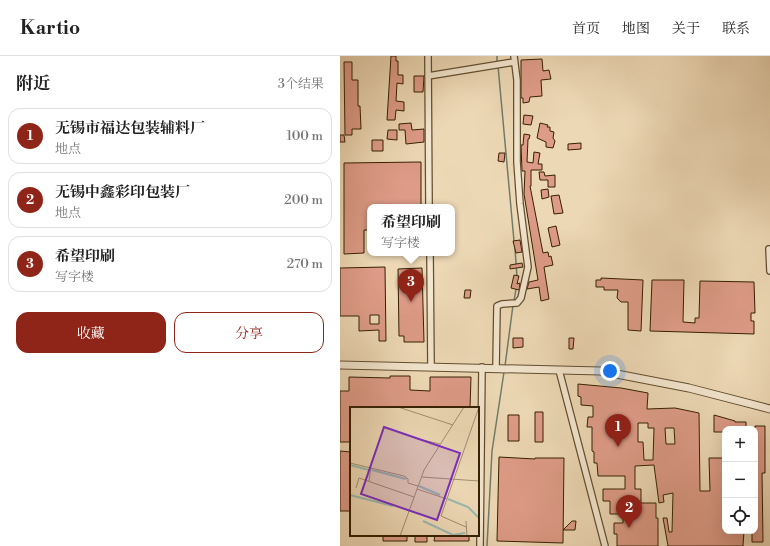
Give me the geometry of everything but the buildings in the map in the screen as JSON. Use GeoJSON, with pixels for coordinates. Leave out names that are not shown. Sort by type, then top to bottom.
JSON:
{"type":"FeatureCollection","features":[{"type":"Feature","properties":{"kind":"street"},"geometry":{"type":"LineString","coordinates":[[428,56],[429,204]]}},
{"type":"Feature","properties":{"kind":"street"},"geometry":{"type":"LineString","coordinates":[[428,76],[501,64],[514,59],[517,80],[517,162],[520,204],[528,268],[521,298],[517,303],[497,306],[501,368]]}},
{"type":"Feature","properties":{"kind":"street"},"geometry":{"type":"LineString","coordinates":[[768,249],[770,271]]}},
{"type":"Feature","properties":{"kind":"street"},"geometry":{"type":"LineString","coordinates":[[430,256],[431,366]]}},
{"type":"Feature","properties":{"kind":"street"},"geometry":{"type":"LineString","coordinates":[[340,365],[482,367],[601,371],[689,388],[770,409]]}},
{"type":"Feature","properties":{"kind":"street"},"geometry":{"type":"LineString","coordinates":[[480,546],[482,367]]}},
{"type":"Feature","properties":{"kind":"street"},"geometry":{"type":"LineString","coordinates":[[559,370],[605,546]]}},
{"type":"Feature","properties":{"kind":"waterway"},"geometry":{"type":"LineString","coordinates":[[497,56],[497,62]]}},
{"type":"Feature","properties":{"kind":"waterway"},"geometry":{"type":"LineString","coordinates":[[498,66],[514,241]]}},
{"type":"Feature","properties":{"kind":"waterway"},"geometry":{"type":"LineString","coordinates":[[515,249],[517,277]]}},
{"type":"Feature","properties":{"kind":"waterway"},"geometry":{"type":"LineString","coordinates":[[514,301],[516,289]]}},
{"type":"Feature","properties":{"kind":"waterway"},"geometry":{"type":"LineString","coordinates":[[505,366],[513,305]]}},
{"type":"Feature","properties":{"kind":"waterway"},"geometry":{"type":"LineString","coordinates":[[487,546],[492,451],[504,372]]}},
{"type":"Feature","properties":{"kind":"place","name":"希望印刷"},"geometry":{"type":"Point","coordinates":[411,302]}},
{"type":"Feature","properties":{"kind":"place","name":"无锡市福达包装辅料厂"},"geometry":{"type":"Point","coordinates":[618,447]}},
{"type":"Feature","properties":{"kind":"place","name":"无锡中鑫彩印包装厂"},"geometry":{"type":"Point","coordinates":[629,528]}}]}
